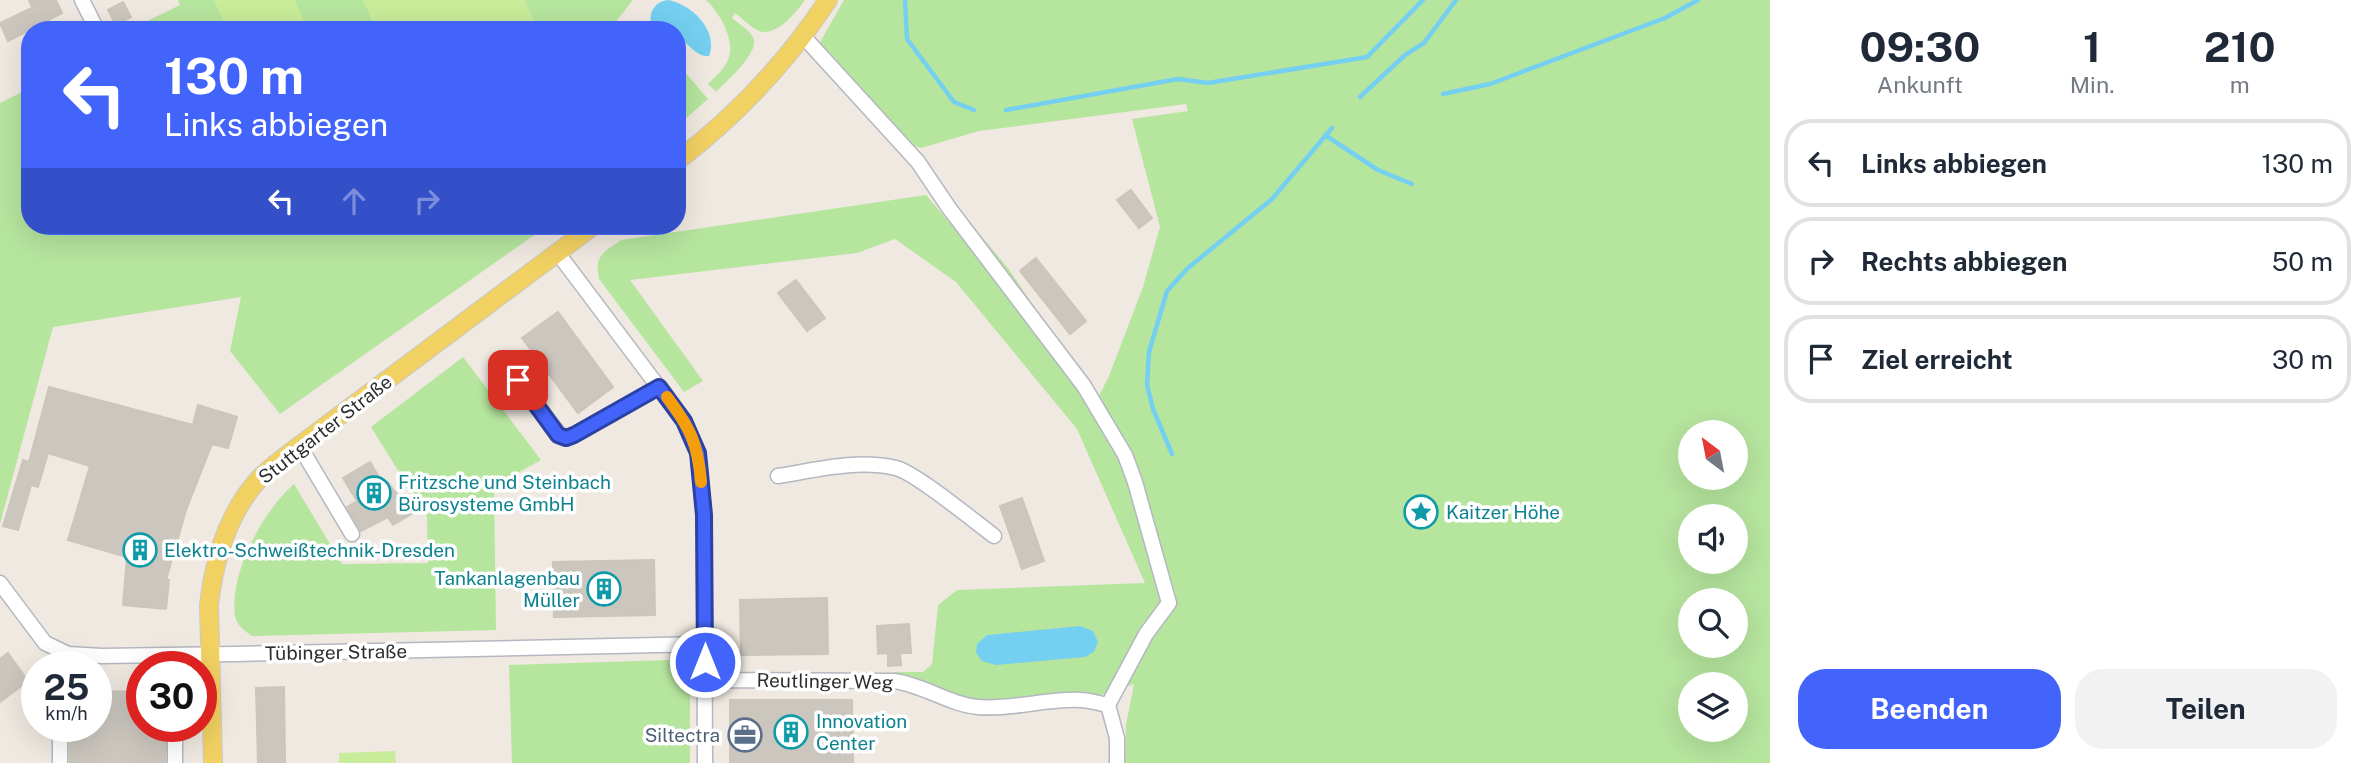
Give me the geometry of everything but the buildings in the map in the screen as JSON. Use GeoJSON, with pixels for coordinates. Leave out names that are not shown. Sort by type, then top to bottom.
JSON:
{"type":"FeatureCollection","features":[{"type":"Feature","properties":{"kind":"main road"},"geometry":{"type":"LineString","coordinates":[[686,154],[743,104],[803,36],[828,0]]}},
{"type":"Feature","properties":{"kind":"main road","name":"Stuttgarter Straße"},"geometry":{"type":"LineString","coordinates":[[210,651],[209,605],[219,550],[232,521],[254,486],[299,445],[581,235]]}},
{"type":"Feature","properties":{"kind":"main road","name":"Stuttgarter Straße"},"geometry":{"type":"LineString","coordinates":[[212,742],[213,763]]}},
{"type":"Feature","properties":{"kind":"street"},"geometry":{"type":"LineString","coordinates":[[82,0],[92,21]]}},
{"type":"Feature","properties":{"kind":"street"},"geometry":{"type":"LineString","coordinates":[[803,36],[918,162],[949,208],[1084,386],[1125,455],[1169,603],[1146,634],[1108,705],[1117,738],[1117,763]]}},
{"type":"Feature","properties":{"kind":"street"},"geometry":{"type":"LineString","coordinates":[[557,252],[684,421],[698,453],[704,515],[705,763]]}},
{"type":"Feature","properties":{"kind":"street"},"geometry":{"type":"LineString","coordinates":[[505,362],[558,435],[566,438],[659,387]]}},
{"type":"Feature","properties":{"kind":"street"},"geometry":{"type":"LineString","coordinates":[[299,445],[352,534]]}},
{"type":"Feature","properties":{"kind":"street"},"geometry":{"type":"LineString","coordinates":[[778,476],[861,464],[898,468],[994,536]]}},
{"type":"Feature","properties":{"kind":"street","name":"Tübinger Straße"},"geometry":{"type":"LineString","coordinates":[[0,583],[45,643],[55,651]]}},
{"type":"Feature","properties":{"kind":"street","name":"Tübinger Straße"},"geometry":{"type":"LineString","coordinates":[[217,654],[705,644]]}},
{"type":"Feature","properties":{"kind":"street","name":"Reutlinger Weg"},"geometry":{"type":"LineString","coordinates":[[704,680],[866,680],[911,684],[966,705],[981,707],[1082,700],[1108,705]]}},
{"type":"Feature","properties":{"kind":"street"},"geometry":{"type":"LineString","coordinates":[[60,742],[60,763]]}},
{"type":"Feature","properties":{"kind":"street"},"geometry":{"type":"LineString","coordinates":[[175,742],[175,763]]}},
{"type":"Feature","properties":{"kind":"green space"},"geometry":{"type":"Polygon","coordinates":[[[178,0],[363,0],[373,21],[147,21],[180,5],[178,0]]]}},
{"type":"Feature","properties":{"kind":"green space"},"geometry":{"type":"Polygon","coordinates":[[[214,0],[295,0],[304,21],[223,21],[214,0]]]}},
{"type":"Feature","properties":{"kind":"green space"},"geometry":{"type":"Polygon","coordinates":[[[363,0],[524,0],[534,21],[373,21],[363,0]]]}},
{"type":"Feature","properties":{"kind":"green space"},"geometry":{"type":"Polygon","coordinates":[[[524,0],[633,0],[617,21],[534,21],[524,0]]]}},
{"type":"Feature","properties":{"kind":"green space"},"geometry":{"type":"Polygon","coordinates":[[[706,0],[805,0],[779,27],[766,32],[759,31],[735,13],[732,18],[751,34],[754,43],[747,58],[716,92],[708,84],[728,61],[730,42],[721,19],[706,0]]]}},
{"type":"Feature","properties":{"kind":"green space"},"geometry":{"type":"Polygon","coordinates":[[[844,0],[1770,0],[1770,763],[1125,763],[1126,725],[1134,684],[1070,705],[1003,713],[963,712],[901,687],[894,672],[923,672],[932,664],[938,605],[957,590],[1145,583],[1077,429],[956,282],[895,239],[857,253],[630,280],[703,381],[684,392],[599,279],[598,265],[601,255],[621,240],[655,235],[686,235],[686,230],[926,195],[949,222],[966,218],[1008,268],[1097,400],[1143,287],[1160,227],[1132,119],[1188,111],[1186,104],[979,131],[921,148],[910,145],[819,44],[844,0]]]}},
{"type":"Feature","properties":{"kind":"green space"},"geometry":{"type":"Polygon","coordinates":[[[686,73],[708,99],[686,118],[686,73]]]}},
{"type":"Feature","properties":{"kind":"green space"},"geometry":{"type":"Polygon","coordinates":[[[21,92],[21,235],[534,235],[280,414],[230,351],[241,297],[53,327],[0,524],[0,103],[21,92]]]}},
{"type":"Feature","properties":{"kind":"green space"},"geometry":{"type":"Polygon","coordinates":[[[463,357],[541,460],[494,486],[496,630],[252,636],[244,630],[235,616],[237,581],[243,562],[260,526],[294,484],[342,564],[428,563],[427,517],[371,427],[463,357]]]}},
{"type":"Feature","properties":{"kind":"green space"},"geometry":{"type":"Polygon","coordinates":[[[670,660],[687,671],[690,683],[690,763],[512,763],[509,665],[670,660]]]}},
{"type":"Feature","properties":{"kind":"green space"},"geometry":{"type":"Polygon","coordinates":[[[395,751],[396,763],[339,763],[339,753],[395,751]]]}},
{"type":"Feature","properties":{"kind":"water"},"geometry":{"type":"Polygon","coordinates":[[[668,0],[677,2],[701,20],[710,37],[709,56],[696,52],[686,43],[686,21],[651,21],[654,8],[668,0]]]}},
{"type":"Feature","properties":{"kind":"water"},"geometry":{"type":"Polygon","coordinates":[[[1080,626],[1093,631],[1098,642],[1094,652],[1085,657],[996,665],[982,661],[976,653],[977,644],[987,635],[1080,626]]]}},
{"type":"Feature","properties":{"kind":"waterway"},"geometry":{"type":"LineString","coordinates":[[905,0],[907,39],[954,102],[974,110]]}},
{"type":"Feature","properties":{"kind":"waterway"},"geometry":{"type":"LineString","coordinates":[[1006,110],[1178,79],[1208,83],[1367,57],[1423,0]]}},
{"type":"Feature","properties":{"kind":"waterway"},"geometry":{"type":"LineString","coordinates":[[1360,97],[1405,55],[1424,43],[1456,0]]}},
{"type":"Feature","properties":{"kind":"waterway"},"geometry":{"type":"LineString","coordinates":[[1443,94],[1490,84],[1665,18],[1698,0]]}},
{"type":"Feature","properties":{"kind":"waterway"},"geometry":{"type":"LineString","coordinates":[[1172,454],[1153,409],[1147,385],[1149,352],[1167,291],[1188,268],[1272,199],[1332,128]]}},
{"type":"Feature","properties":{"kind":"waterway"},"geometry":{"type":"LineString","coordinates":[[1325,135],[1378,170],[1412,184]]}},
{"type":"Feature","properties":{"kind":"slow traffic"},"geometry":{"type":"LineString","coordinates":[[667,397],[684,421],[698,453],[701,482]]}},
{"type":"Feature","properties":{"kind":"place","name":"Fritzsche und Steinbach Bürosysteme GmbH"},"geometry":{"type":"Point","coordinates":[374,493]}},
{"type":"Feature","properties":{"kind":"place","name":"Kaitzer Höhe"},"geometry":{"type":"Point","coordinates":[1421,512]}},
{"type":"Feature","properties":{"kind":"place","name":"Elektro-Schweißtechnik-Dresden"},"geometry":{"type":"Point","coordinates":[140,550]}},
{"type":"Feature","properties":{"kind":"place","name":"Tankanlagenbau Müller"},"geometry":{"type":"Point","coordinates":[604,589]}},
{"type":"Feature","properties":{"kind":"place","name":"Innovation Center"},"geometry":{"type":"Point","coordinates":[791,732]}},
{"type":"Feature","properties":{"kind":"place","name":"Siltectra"},"geometry":{"type":"Point","coordinates":[745,735]}},
{"type":"Feature","properties":{"kind":"route"},"geometry":{"type":"LineString","coordinates":[[518,380],[558,435],[566,438],[659,387],[684,421],[698,453],[702,487],[705,662]]}}]}
